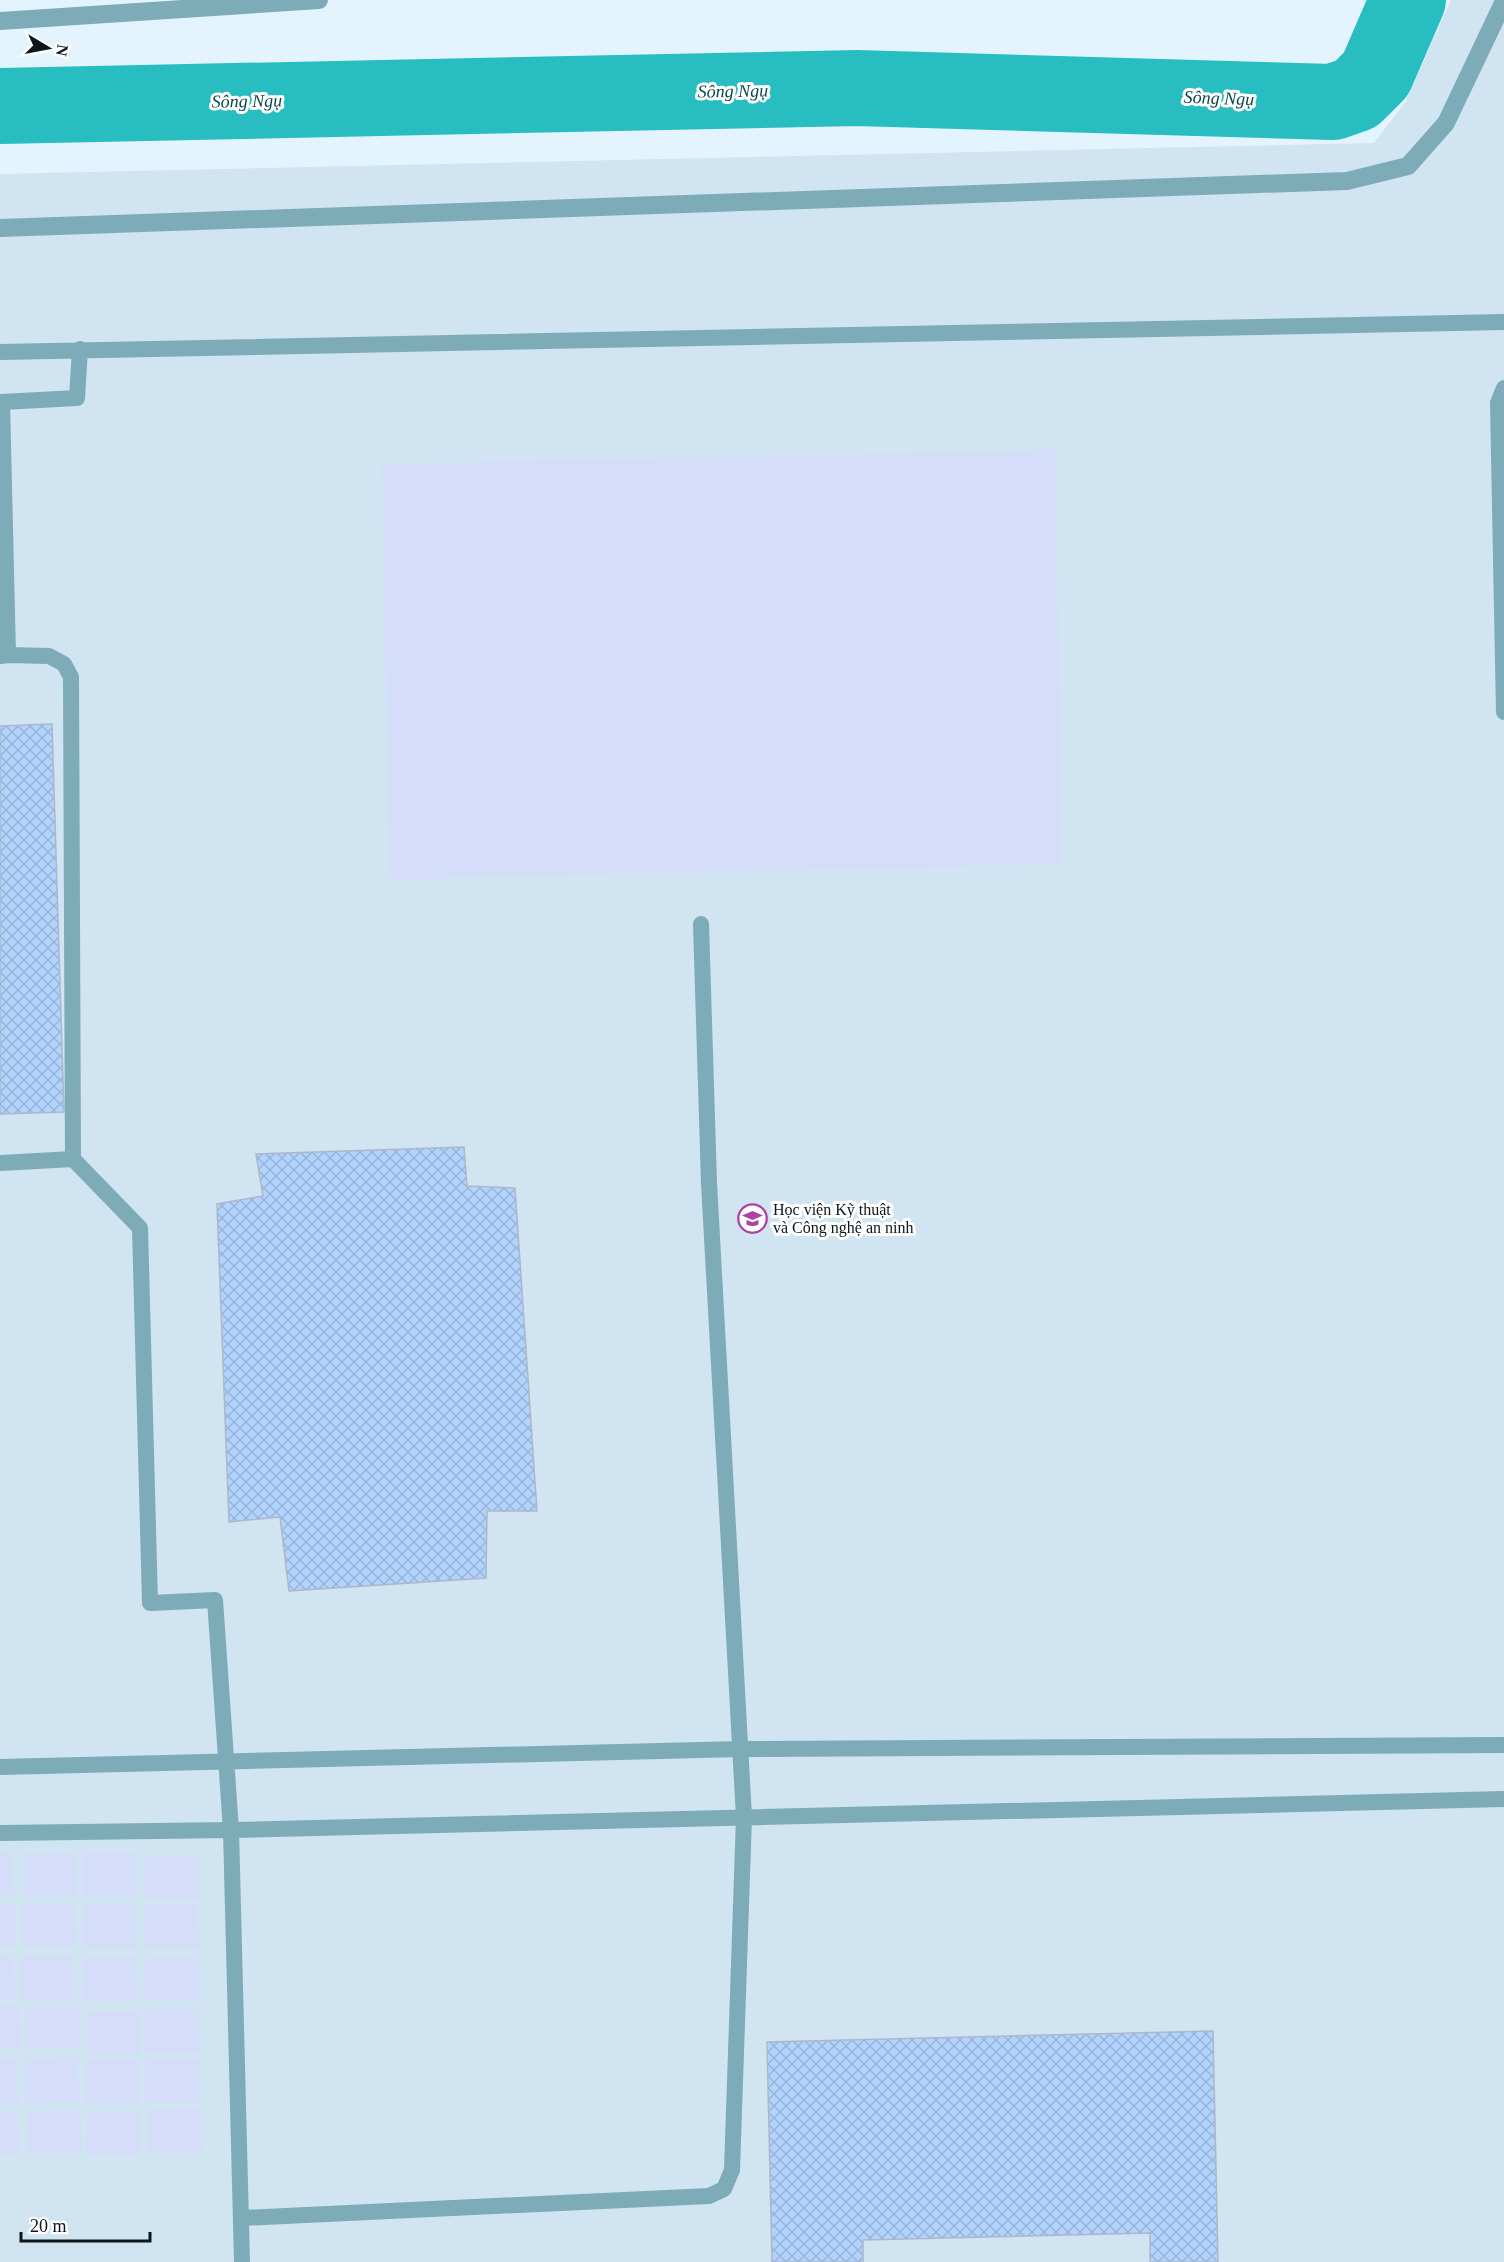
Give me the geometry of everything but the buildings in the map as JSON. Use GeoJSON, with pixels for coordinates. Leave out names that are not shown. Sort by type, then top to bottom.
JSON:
{"type":"FeatureCollection","features":[{"type":"Feature","properties":{"kind":"street"},"geometry":{"type":"LineString","coordinates":[[0,21],[319,0]]}},
{"type":"Feature","properties":{"kind":"street"},"geometry":{"type":"LineString","coordinates":[[0,228],[1347,181],[1408,166],[1446,123],[1504,1]]}},
{"type":"Feature","properties":{"kind":"lane"},"geometry":{"type":"LineString","coordinates":[[0,352],[1504,322]]}},
{"type":"Feature","properties":{"kind":"lane"},"geometry":{"type":"LineString","coordinates":[[80,349],[78,398],[2,402],[4,655],[49,656],[64,664],[71,676],[73,1159],[140,1228],[150,1603],[214,1600],[231,1830],[242,2262]]}},
{"type":"Feature","properties":{"kind":"lane"},"geometry":{"type":"LineString","coordinates":[[1504,388],[1498,403],[1504,712]]}},
{"type":"Feature","properties":{"kind":"lane"},"geometry":{"type":"LineString","coordinates":[[241,2218],[709,2196],[724,2189],[732,2170],[744,1817],[709,1183],[701,924]]}},
{"type":"Feature","properties":{"kind":"lane"},"geometry":{"type":"LineString","coordinates":[[0,1163],[73,1159]]}},
{"type":"Feature","properties":{"kind":"lane"},"geometry":{"type":"LineString","coordinates":[[0,1767],[741,1749],[1504,1745]]}},
{"type":"Feature","properties":{"kind":"lane"},"geometry":{"type":"LineString","coordinates":[[0,1833],[231,1830],[1504,1799]]}},
{"type":"Feature","properties":{"kind":"shaded area","name":"Học viện Kỹ thuật và Công nghệ an ninh"},"geometry":{"type":"Polygon","coordinates":[[[1451,0],[1504,0],[1504,2262],[0,2262],[0,174],[1374,143],[1406,101],[1451,0]]]}},
{"type":"Feature","properties":{"kind":"shaded area"},"geometry":{"type":"Polygon","coordinates":[[[1055,450],[1062,864],[390,879],[382,464],[1055,450]]]}},
{"type":"Feature","properties":{"kind":"shaded area"},"geometry":{"type":"Polygon","coordinates":[[[0,1852],[12,1852],[14,1895],[0,1895],[0,1852]]]}},
{"type":"Feature","properties":{"kind":"shaded area"},"geometry":{"type":"Polygon","coordinates":[[[76,1853],[78,1896],[24,1896],[24,1854],[76,1853]]]}},
{"type":"Feature","properties":{"kind":"shaded area"},"geometry":{"type":"Polygon","coordinates":[[[82,1853],[135,1853],[136,1896],[82,1896],[82,1853]]]}},
{"type":"Feature","properties":{"kind":"shaded area"},"geometry":{"type":"Polygon","coordinates":[[[146,1855],[198,1856],[199,1899],[145,1899],[146,1855]]]}},
{"type":"Feature","properties":{"kind":"shaded area"},"geometry":{"type":"Polygon","coordinates":[[[0,1904],[14,1904],[15,1947],[0,1947],[0,1904]]]}},
{"type":"Feature","properties":{"kind":"shaded area"},"geometry":{"type":"Polygon","coordinates":[[[22,1904],[74,1904],[76,1947],[22,1947],[22,1904]]]}},
{"type":"Feature","properties":{"kind":"shaded area"},"geometry":{"type":"Polygon","coordinates":[[[83,1905],[135,1905],[136,1948],[82,1948],[83,1905]]]}},
{"type":"Feature","properties":{"kind":"shaded area"},"geometry":{"type":"Polygon","coordinates":[[[145,1905],[197,1905],[199,1948],[144,1948],[145,1905]]]}},
{"type":"Feature","properties":{"kind":"shaded area"},"geometry":{"type":"Polygon","coordinates":[[[0,1956],[13,1956],[15,1999],[0,1999],[0,1956]]]}},
{"type":"Feature","properties":{"kind":"shaded area"},"geometry":{"type":"Polygon","coordinates":[[[20,1956],[72,1956],[74,1999],[20,1999],[20,1956]]]}},
{"type":"Feature","properties":{"kind":"shaded area"},"geometry":{"type":"Polygon","coordinates":[[[135,1957],[137,2001],[82,2001],[83,1958],[135,1957]]]}},
{"type":"Feature","properties":{"kind":"shaded area"},"geometry":{"type":"Polygon","coordinates":[[[146,1957],[198,1957],[200,2000],[145,2000],[146,1957]]]}},
{"type":"Feature","properties":{"kind":"shaded area"},"geometry":{"type":"Polygon","coordinates":[[[0,2005],[18,2005],[20,2048],[0,2048],[0,2005]]]}},
{"type":"Feature","properties":{"kind":"shaded area"},"geometry":{"type":"Polygon","coordinates":[[[78,2006],[80,2049],[25,2049],[26,2007],[78,2006]]]}},
{"type":"Feature","properties":{"kind":"shaded area"},"geometry":{"type":"Polygon","coordinates":[[[146,2009],[198,2009],[200,2053],[145,2053],[146,2009]]]}},
{"type":"Feature","properties":{"kind":"shaded area"},"geometry":{"type":"Polygon","coordinates":[[[87,2011],[139,2011],[141,2054],[87,2054],[87,2011]]]}},
{"type":"Feature","properties":{"kind":"shaded area"},"geometry":{"type":"Polygon","coordinates":[[[77,2058],[79,2102],[25,2102],[25,2059],[77,2058]]]}},
{"type":"Feature","properties":{"kind":"shaded area"},"geometry":{"type":"Polygon","coordinates":[[[146,2059],[198,2059],[200,2102],[145,2102],[146,2059]]]}},
{"type":"Feature","properties":{"kind":"shaded area"},"geometry":{"type":"Polygon","coordinates":[[[16,2060],[18,2104],[0,2103],[0,2061],[16,2060]]]}},
{"type":"Feature","properties":{"kind":"shaded area"},"geometry":{"type":"Polygon","coordinates":[[[86,2060],[138,2060],[139,2103],[85,2103],[86,2060]]]}},
{"type":"Feature","properties":{"kind":"shaded area"},"geometry":{"type":"Polygon","coordinates":[[[201,2109],[202,2153],[148,2153],[148,2110],[201,2109]]]}},
{"type":"Feature","properties":{"kind":"shaded area"},"geometry":{"type":"Polygon","coordinates":[[[80,2110],[82,2153],[27,2153],[28,2111],[80,2110]]]}},
{"type":"Feature","properties":{"kind":"shaded area"},"geometry":{"type":"Polygon","coordinates":[[[0,2112],[17,2112],[19,2155],[0,2155],[0,2112]]]}},
{"type":"Feature","properties":{"kind":"shaded area"},"geometry":{"type":"Polygon","coordinates":[[[87,2112],[139,2112],[140,2155],[86,2155],[87,2112]]]}},
{"type":"Feature","properties":{"kind":"waterway","name":"Sông Ngụ"},"geometry":{"type":"LineString","coordinates":[[0,106],[857,88],[1333,102],[1356,94],[1376,74],[1408,0]]}},
{"type":"Feature","properties":{"kind":"place","name":"Học viện Kỹ thuật và Công nghệ an ninh"},"geometry":{"type":"Point","coordinates":[752,1218]}}]}
